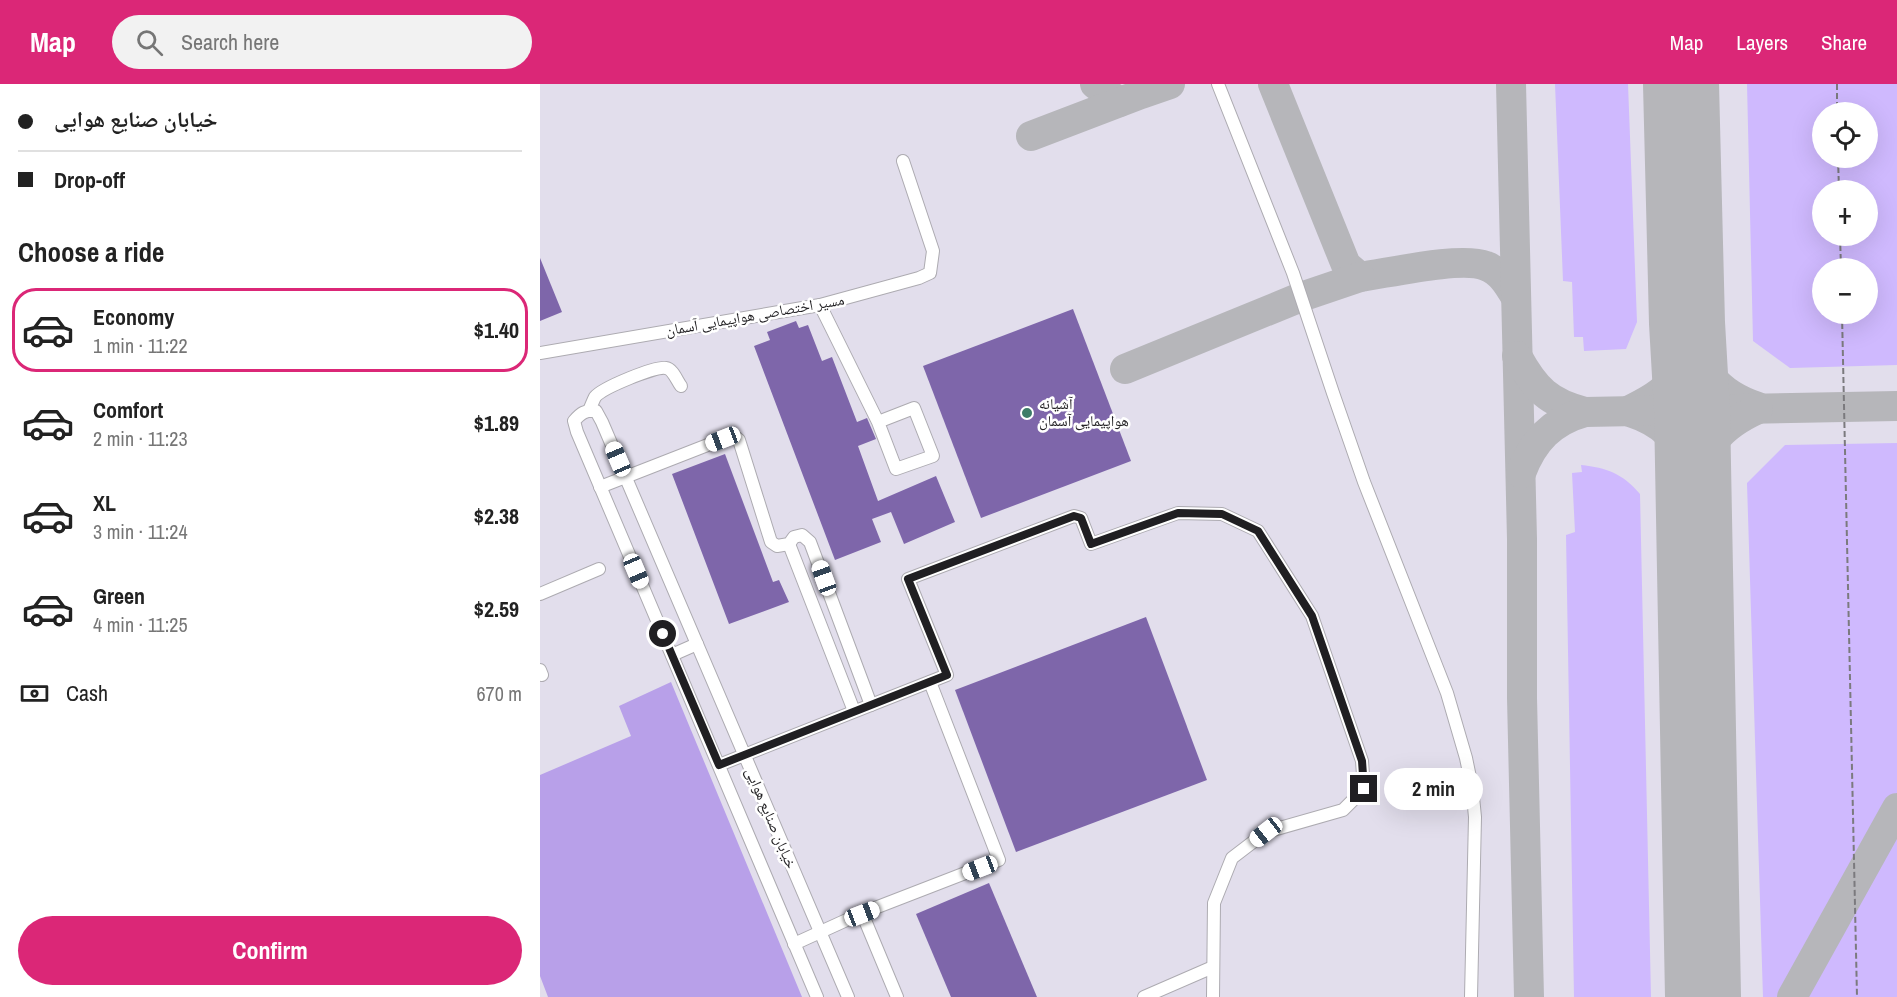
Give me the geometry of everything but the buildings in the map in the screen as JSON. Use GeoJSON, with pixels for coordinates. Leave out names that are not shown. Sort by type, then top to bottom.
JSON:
{"type":"FeatureCollection","features":[{"type":"Feature","properties":{"kind":"street"},"geometry":{"type":"LineString","coordinates":[[1218,84],[1293,273],[1364,482],[1448,693],[1466,758],[1475,817],[1471,997]]}},
{"type":"Feature","properties":{"kind":"street","name":"مسیر اختصاصی هواپیمایی آسمان"},"geometry":{"type":"LineString","coordinates":[[540,353],[820,305],[930,273],[933,251],[903,161]]}},
{"type":"Feature","properties":{"kind":"street"},"geometry":{"type":"LineString","coordinates":[[820,305],[878,422],[896,469],[933,456],[914,408],[878,422]]}},
{"type":"Feature","properties":{"kind":"street"},"geometry":{"type":"LineString","coordinates":[[590,411],[596,396],[603,390],[621,381],[657,369],[671,370],[681,386]]}},
{"type":"Feature","properties":{"kind":"street","name":"خیابان صنایع هوایی"},"geometry":{"type":"LineString","coordinates":[[817,997],[577,432],[574,421],[580,413],[596,411],[602,422],[848,997]]}},
{"type":"Feature","properties":{"kind":"street"},"geometry":{"type":"LineString","coordinates":[[600,487],[734,436],[739,440],[771,542],[777,546],[789,544],[794,537],[802,535],[810,542],[871,705]]}},
{"type":"Feature","properties":{"kind":"street"},"geometry":{"type":"LineString","coordinates":[[719,765],[947,675],[908,579],[1074,516],[1081,518],[1091,544],[1178,513],[1222,514],[1258,531],[1312,616],[1362,761],[1364,789],[1343,810],[1266,832],[1232,858],[1214,903],[1213,997]]}},
{"type":"Feature","properties":{"kind":"street"},"geometry":{"type":"LineString","coordinates":[[789,544],[854,711]]}},
{"type":"Feature","properties":{"kind":"street"},"geometry":{"type":"LineString","coordinates":[[540,594],[599,569]]}},
{"type":"Feature","properties":{"kind":"street"},"geometry":{"type":"LineString","coordinates":[[819,621],[837,615]]}},
{"type":"Feature","properties":{"kind":"street"},"geometry":{"type":"LineString","coordinates":[[672,655],[697,644]]}},
{"type":"Feature","properties":{"kind":"street"},"geometry":{"type":"LineString","coordinates":[[795,944],[862,914],[999,860],[930,682]]}},
{"type":"Feature","properties":{"kind":"street"},"geometry":{"type":"LineString","coordinates":[[862,914],[897,997]]}},
{"type":"Feature","properties":{"kind":"street"},"geometry":{"type":"LineString","coordinates":[[1144,997],[1214,967]]}},
{"type":"Feature","properties":{"kind":"path"},"geometry":{"type":"LineString","coordinates":[[1837,84],[1837,102]]}},
{"type":"Feature","properties":{"kind":"path"},"geometry":{"type":"LineString","coordinates":[[1842,324],[1857,997]]}},
{"type":"Feature","properties":{"kind":"shaded area"},"geometry":{"type":"Polygon","coordinates":[[[540,84],[1897,84],[1897,997],[540,997],[540,84]]]}},
{"type":"Feature","properties":{"kind":"shaded area"},"geometry":{"type":"Polygon","coordinates":[[[1555,84],[1628,84],[1637,322],[1626,349],[1584,351],[1583,337],[1574,337],[1572,282],[1563,281],[1555,84]]]}},
{"type":"Feature","properties":{"kind":"shaded area"},"geometry":{"type":"Polygon","coordinates":[[[1747,84],[1897,84],[1897,365],[1790,368],[1753,341],[1747,84]]]}},
{"type":"Feature","properties":{"kind":"shaded area"},"geometry":{"type":"Polygon","coordinates":[[[1897,443],[1897,997],[1763,997],[1747,483],[1785,445],[1897,443]]]}},
{"type":"Feature","properties":{"kind":"shaded area"},"geometry":{"type":"Polygon","coordinates":[[[1581,465],[1614,473],[1627,481],[1640,494],[1651,997],[1574,997],[1566,535],[1575,532],[1572,473],[1582,472],[1581,465]]]}},
{"type":"Feature","properties":{"kind":"shaded area"},"geometry":{"type":"Polygon","coordinates":[[[671,682],[802,997],[548,997],[540,976],[540,775],[631,736],[619,706],[671,682]]]}},
{"type":"Feature","properties":{"kind":"taxiway"},"geometry":{"type":"LineString","coordinates":[[1095,84],[1119,102]]}},
{"type":"Feature","properties":{"kind":"taxiway"},"geometry":{"type":"LineString","coordinates":[[1031,136],[1170,84]]}},
{"type":"Feature","properties":{"kind":"taxiway"},"geometry":{"type":"LineString","coordinates":[[1273,84],[1346,265],[1360,277],[1443,264],[1475,263],[1495,271],[1515,296]]}},
{"type":"Feature","properties":{"kind":"taxiway"},"geometry":{"type":"LineString","coordinates":[[1511,84],[1522,539],[1522,698],[1529,997]]}},
{"type":"Feature","properties":{"kind":"taxiway"},"geometry":{"type":"LineString","coordinates":[[1125,369],[1301,297],[1360,277]]}},
{"type":"Feature","properties":{"kind":"taxiway"},"geometry":{"type":"LineString","coordinates":[[1687,323],[1710,376],[1729,393],[1758,407]]}},
{"type":"Feature","properties":{"kind":"taxiway"},"geometry":{"type":"LineString","coordinates":[[1630,410],[1659,394],[1677,374],[1688,353]]}},
{"type":"Feature","properties":{"kind":"taxiway"},"geometry":{"type":"LineString","coordinates":[[1517,356],[1530,377],[1544,393],[1562,404],[1585,412]]}},
{"type":"Feature","properties":{"kind":"taxiway"},"geometry":{"type":"LineString","coordinates":[[1521,473],[1531,451],[1545,434],[1563,421],[1585,412],[1897,406]]}},
{"type":"Feature","properties":{"kind":"taxiway"},"geometry":{"type":"LineString","coordinates":[[1692,486],[1715,440],[1732,423],[1758,409]]}},
{"type":"Feature","properties":{"kind":"taxiway"},"geometry":{"type":"LineString","coordinates":[[1630,412],[1652,421],[1668,433],[1681,449],[1692,470]]}},
{"type":"Feature","properties":{"kind":"taxiway"},"geometry":{"type":"LineString","coordinates":[[1792,997],[1897,808]]}},
{"type":"Feature","properties":{"kind":"runway"},"geometry":{"type":"LineString","coordinates":[[1681,84],[1687,323],[1692,410],[1703,997]]}},
{"type":"Feature","properties":{"kind":"place","name":"آشیانه هواپیمایی آسمان"},"geometry":{"type":"Point","coordinates":[1027,413]}},
{"type":"Feature","properties":{"kind":"route"},"geometry":{"type":"LineString","coordinates":[[663,634],[719,765],[947,675],[908,579],[1074,516],[1081,518],[1091,544],[1178,513],[1222,514],[1258,531],[1312,616],[1362,761],[1364,789]]}}]}
